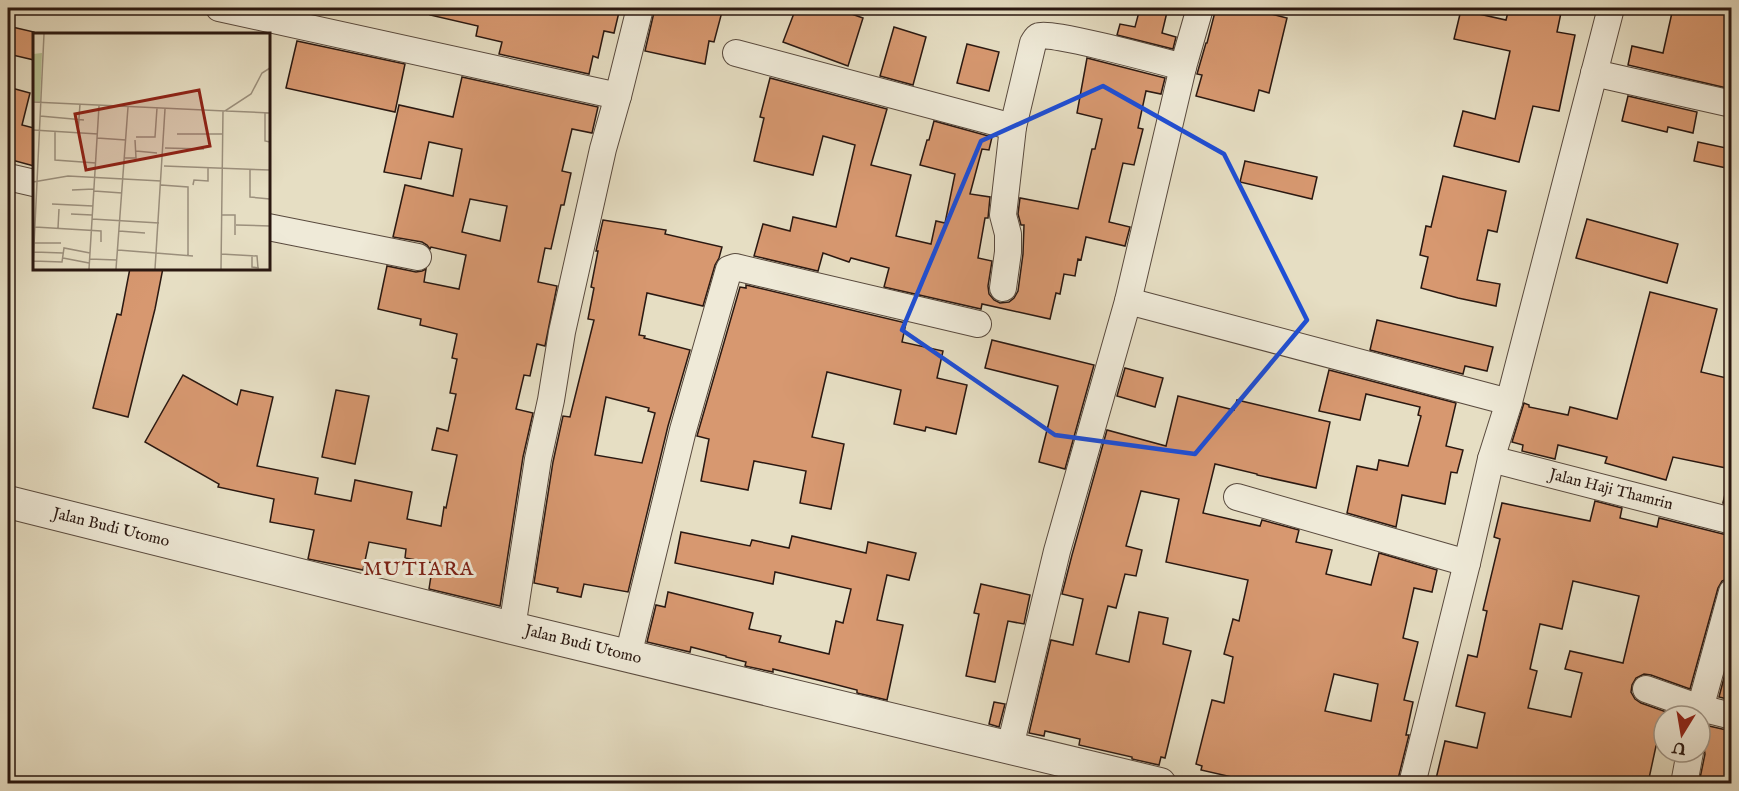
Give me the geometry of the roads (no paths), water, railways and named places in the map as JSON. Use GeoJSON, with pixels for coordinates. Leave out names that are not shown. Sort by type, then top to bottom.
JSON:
{"type":"FeatureCollection","features":[{"type":"Feature","properties":{"kind":"street"},"geometry":{"type":"LineString","coordinates":[[219,8],[618,96]]}},
{"type":"Feature","properties":{"kind":"street"},"geometry":{"type":"LineString","coordinates":[[512,628],[538,459],[562,332],[603,149],[640,8]]}},
{"type":"Feature","properties":{"kind":"street"},"geometry":{"type":"LineString","coordinates":[[1010,747],[1057,551],[1128,301],[1183,67],[1200,8]]}},
{"type":"Feature","properties":{"kind":"street"},"geometry":{"type":"LineString","coordinates":[[1412,783],[1491,459],[1509,402],[1611,8]]}},
{"type":"Feature","properties":{"kind":"street"},"geometry":{"type":"LineString","coordinates":[[1003,288],[1008,234],[1003,215],[1013,127],[1033,43],[1040,35],[1069,39],[1183,67]]}},
{"type":"Feature","properties":{"kind":"street"},"geometry":{"type":"LineString","coordinates":[[736,53],[1013,127]]}},
{"type":"Feature","properties":{"kind":"street"},"geometry":{"type":"LineString","coordinates":[[1594,73],[1731,104]]}},
{"type":"Feature","properties":{"kind":"street"},"geometry":{"type":"LineString","coordinates":[[8,177],[33,183]]}},
{"type":"Feature","properties":{"kind":"street"},"geometry":{"type":"LineString","coordinates":[[270,227],[418,257]]}},
{"type":"Feature","properties":{"kind":"street"},"geometry":{"type":"LineString","coordinates":[[628,656],[683,430],[729,269],[735,267],[978,324]]}},
{"type":"Feature","properties":{"kind":"street"},"geometry":{"type":"LineString","coordinates":[[1128,301],[1509,402]]}},
{"type":"Feature","properties":{"kind":"street","name":"Jalan Haji Thamrin"},"geometry":{"type":"LineString","coordinates":[[1491,459],[1731,521]]}},
{"type":"Feature","properties":{"kind":"street"},"geometry":{"type":"LineString","coordinates":[[1237,497],[1467,563]]}},
{"type":"Feature","properties":{"kind":"street","name":"Jalan Budi Utomo"},"geometry":{"type":"LineString","coordinates":[[8,502],[512,628],[1160,783]]}},
{"type":"Feature","properties":{"kind":"street"},"geometry":{"type":"LineString","coordinates":[[1701,704],[1731,592]]}},
{"type":"Feature","properties":{"kind":"street"},"geometry":{"type":"LineString","coordinates":[[1646,689],[1681,704]]}},
{"type":"Feature","properties":{"kind":"street"},"geometry":{"type":"LineString","coordinates":[[1712,714],[1731,716]]}},
{"type":"Feature","properties":{"kind":"street"},"geometry":{"type":"LineString","coordinates":[[1684,783],[1688,764]]}},
{"type":"Feature","properties":{"kind":"district","name":"MUTIARA"},"geometry":{"type":"Point","coordinates":[419,569]}}]}
